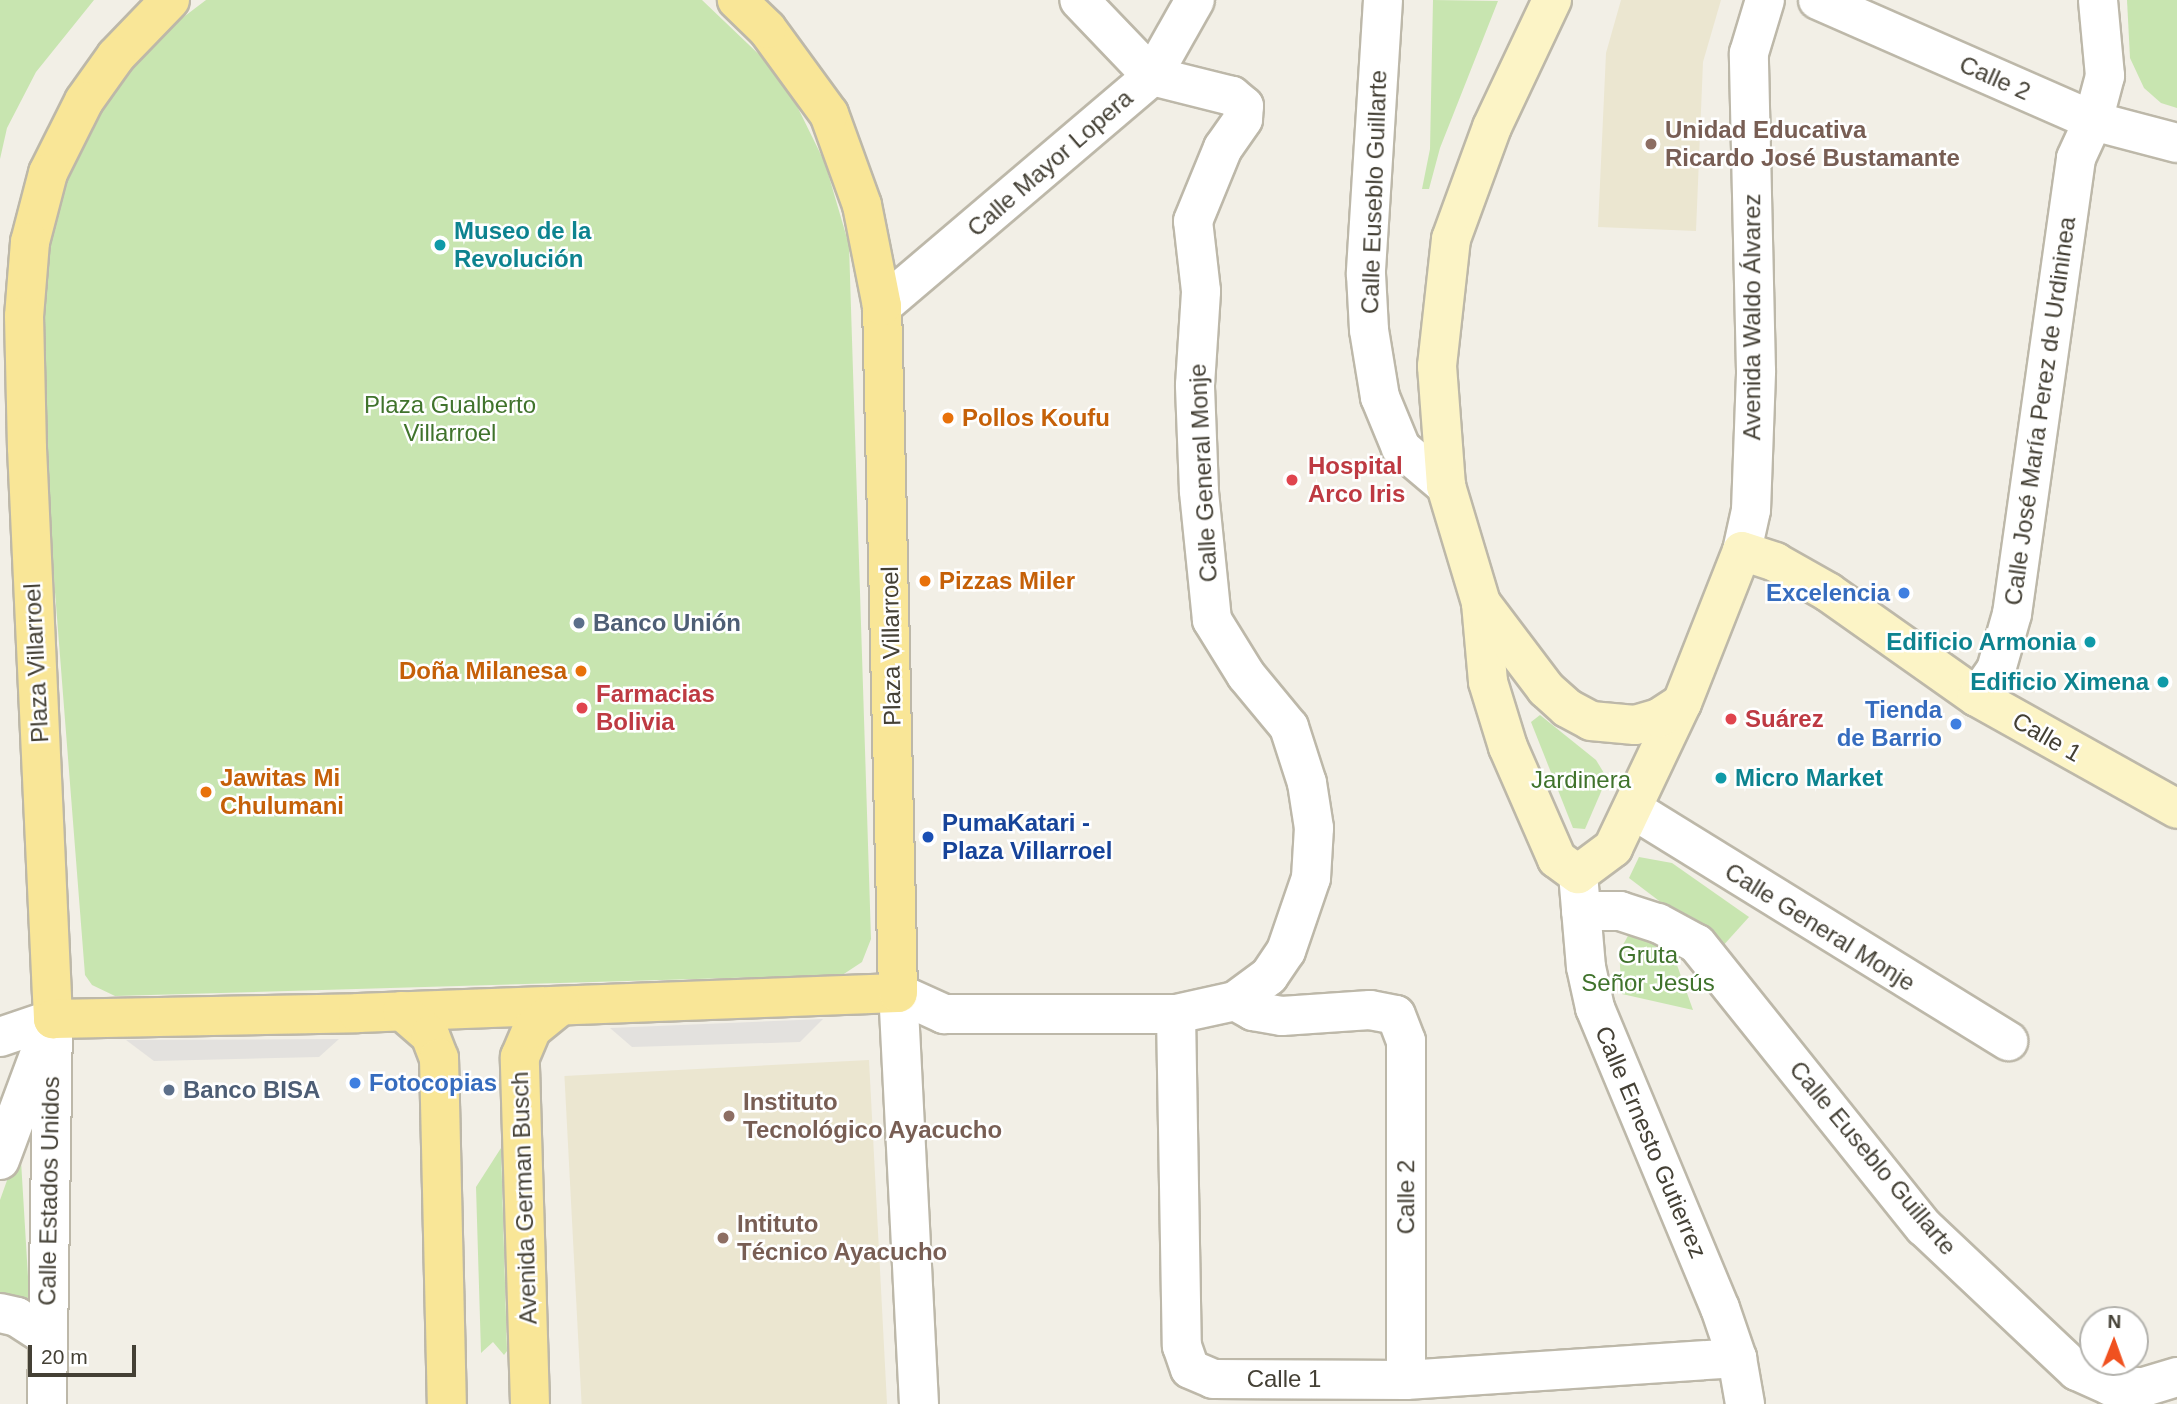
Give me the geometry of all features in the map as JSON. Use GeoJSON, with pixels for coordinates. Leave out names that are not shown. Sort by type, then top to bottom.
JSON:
{"type":"FeatureCollection","features":[{"type":"Feature","properties":{"kind":"main road","name":"Plaza Villarroel"},"geometry":{"type":"LineString","coordinates":[[53,1019],[27,448],[24,316],[30,242],[48,173],[84,101],[116,55],[170,0]]}},
{"type":"Feature","properties":{"kind":"main road","name":"Plaza Villarroel"},"geometry":{"type":"LineString","coordinates":[[737,0],[767,29],[829,114],[862,205],[882,306],[898,993]]}},
{"type":"Feature","properties":{"kind":"main road"},"geometry":{"type":"LineString","coordinates":[[1552,0],[1492,127],[1451,239],[1437,366],[1446,486],[1481,603],[1488,682],[1508,747],[1557,859],[1579,893],[1613,848],[1634,810],[1682,703],[1742,551]]}},
{"type":"Feature","properties":{"kind":"main road","name":"Calle 1"},"geometry":{"type":"LineString","coordinates":[[1742,551],[1775,562],[1828,592],[1977,697],[2177,809]]}},
{"type":"Feature","properties":{"kind":"main road"},"geometry":{"type":"LineString","coordinates":[[1481,603],[1546,689],[1567,708],[1591,721],[1635,725],[1659,718],[1682,703]]}},
{"type":"Feature","properties":{"kind":"main road"},"geometry":{"type":"LineString","coordinates":[[53,1019],[402,1011],[898,993]]}},
{"type":"Feature","properties":{"kind":"main road","name":"Avenida German Busch"},"geometry":{"type":"LineString","coordinates":[[530,1404],[520,1057],[532,1029],[559,1006]]}},
{"type":"Feature","properties":{"kind":"main road"},"geometry":{"type":"LineString","coordinates":[[402,1011],[430,1035],[439,1058],[447,1404]]}},
{"type":"Feature","properties":{"kind":"street"},"geometry":{"type":"LineString","coordinates":[[1079,0],[1152,76]]}},
{"type":"Feature","properties":{"kind":"street","name":"Calle Mayor Lopera"},"geometry":{"type":"LineString","coordinates":[[882,306],[1152,76],[1195,0]]}},
{"type":"Feature","properties":{"kind":"street","name":"Calle Euseblo Guillarte"},"geometry":{"type":"LineString","coordinates":[[1383,0],[1366,274],[1369,330],[1380,397],[1401,448],[1446,486]]}},
{"type":"Feature","properties":{"kind":"street","name":"Avenida Waldo Álvarez"},"geometry":{"type":"LineString","coordinates":[[1742,551],[1751,510],[1756,370],[1749,53],[1765,0]]}},
{"type":"Feature","properties":{"kind":"street","name":"Calle 2"},"geometry":{"type":"LineString","coordinates":[[1818,0],[2093,121],[2177,143]]}},
{"type":"Feature","properties":{"kind":"street","name":"Calle José María Perez de Urdininea"},"geometry":{"type":"LineString","coordinates":[[1977,697],[1996,670],[2012,614],[2076,158],[2093,121],[2105,76],[2098,0]]}},
{"type":"Feature","properties":{"kind":"street","name":"Calle General Monje"},"geometry":{"type":"LineString","coordinates":[[898,993],[944,1014],[1176,1014],[1235,1001],[1269,976],[1286,951],[1311,878],[1314,828],[1307,783],[1289,727],[1247,674],[1212,620],[1200,504],[1195,386],[1201,291],[1193,221],[1223,148],[1243,119],[1244,106],[1232,96],[1152,76]]}},
{"type":"Feature","properties":{"kind":"street","name":"Calle General Monje"},"geometry":{"type":"LineString","coordinates":[[1634,810],[2008,1041]]}},
{"type":"Feature","properties":{"kind":"street","name":"Calle Euseblo Guillarte"},"geometry":{"type":"LineString","coordinates":[[1579,893],[1620,911],[1658,923],[1697,944],[1924,1227],[2077,1371],[2110,1386],[2144,1387],[2177,1377]]}},
{"type":"Feature","properties":{"kind":"street","name":"Calle Ernesto Gutierrez"},"geometry":{"type":"LineString","coordinates":[[1579,893],[1595,1008],[1737,1358],[1745,1404]]}},
{"type":"Feature","properties":{"kind":"street"},"geometry":{"type":"LineString","coordinates":[[898,993],[919,1404]]}},
{"type":"Feature","properties":{"kind":"street","name":"Calle 2"},"geometry":{"type":"LineString","coordinates":[[1235,1001],[1253,1011],[1282,1016],[1370,1010],[1396,1015],[1406,1041],[1406,1380]]}},
{"type":"Feature","properties":{"kind":"street","name":"Calle 1"},"geometry":{"type":"LineString","coordinates":[[1176,1014],[1182,1346],[1190,1369],[1213,1379],[1406,1380],[1737,1358]]}},
{"type":"Feature","properties":{"kind":"street"},"geometry":{"type":"LineString","coordinates":[[0,1037],[53,1019]]}},
{"type":"Feature","properties":{"kind":"street"},"geometry":{"type":"LineString","coordinates":[[0,1160],[53,1019]]}},
{"type":"Feature","properties":{"kind":"street","name":"Calle Estados Unidos"},"geometry":{"type":"LineString","coordinates":[[47,1404],[53,1019]]}},
{"type":"Feature","properties":{"kind":"street"},"geometry":{"type":"LineString","coordinates":[[0,1313],[17,1317],[46,1336]]}},
{"type":"Feature","properties":{"kind":"shaded area","name":"Unidad Educativa Ricardo José Bustamante"},"geometry":{"type":"Polygon","coordinates":[[[1621,0],[1721,0],[1703,62],[1696,231],[1598,227],[1606,53],[1621,0]]]}},
{"type":"Feature","properties":{"kind":"shaded area"},"geometry":{"type":"Polygon","coordinates":[[[823,1019],[800,1042],[632,1047],[610,1028],[823,1019]]]}},
{"type":"Feature","properties":{"kind":"shaded area"},"geometry":{"type":"Polygon","coordinates":[[[339,1039],[319,1057],[154,1061],[126,1040],[339,1039]]]}},
{"type":"Feature","properties":{"kind":"shaded area","name":"Intituto Técnico Ayacucho"},"geometry":{"type":"Polygon","coordinates":[[[869,1060],[887,1404],[582,1404],[564,1076],[869,1060]]]}},
{"type":"Feature","properties":{"kind":"green space"},"geometry":{"type":"Polygon","coordinates":[[[0,0],[94,0],[36,72],[7,128],[0,159],[0,0]]]}},
{"type":"Feature","properties":{"kind":"green space","name":"Plaza Gualberto Villarroel"},"geometry":{"type":"Polygon","coordinates":[[[206,0],[702,0],[768,63],[796,104],[825,163],[849,245],[871,939],[862,962],[815,993],[837,975],[115,996],[92,985],[85,975],[34,324],[59,178],[94,113],[148,44],[206,0]]]}},
{"type":"Feature","properties":{"kind":"green space"},"geometry":{"type":"Polygon","coordinates":[[[1433,0],[1498,1],[1440,148],[1429,189],[1422,189],[1430,149],[1433,0]]]}},
{"type":"Feature","properties":{"kind":"green space"},"geometry":{"type":"Polygon","coordinates":[[[2127,0],[2177,0],[2177,108],[2161,103],[2144,88],[2130,58],[2127,0]]]}},
{"type":"Feature","properties":{"kind":"green space","name":"Jardinera"},"geometry":{"type":"Polygon","coordinates":[[[1540,715],[1596,760],[1607,778],[1585,829],[1573,828],[1531,722],[1540,715]]]}},
{"type":"Feature","properties":{"kind":"green space"},"geometry":{"type":"Polygon","coordinates":[[[1639,857],[1672,863],[1749,917],[1721,948],[1629,878],[1639,857]]]}},
{"type":"Feature","properties":{"kind":"green space","name":"Gruta Señor Jesús"},"geometry":{"type":"Polygon","coordinates":[[[1646,933],[1672,951],[1693,1010],[1622,994],[1619,952],[1629,934],[1646,933]]]}},
{"type":"Feature","properties":{"kind":"green space"},"geometry":{"type":"Polygon","coordinates":[[[20,1144],[30,1310],[12,1296],[0,1294],[0,1200],[20,1144]]]}},
{"type":"Feature","properties":{"kind":"green space"},"geometry":{"type":"Polygon","coordinates":[[[501,1148],[507,1351],[504,1355],[493,1342],[481,1353],[476,1187],[501,1148]]]}},
{"type":"Feature","properties":{"kind":"place","name":"Unidad Educativa Ricardo José Bustamante"},"geometry":{"type":"Point","coordinates":[1651,144]}},
{"type":"Feature","properties":{"kind":"place","name":"Museo de la Revolución"},"geometry":{"type":"Point","coordinates":[440,245]}},
{"type":"Feature","properties":{"kind":"place","name":"Pollos Koufu"},"geometry":{"type":"Point","coordinates":[948,418]}},
{"type":"Feature","properties":{"kind":"place","name":"Hospital Arco Iris"},"geometry":{"type":"Point","coordinates":[1292,480]}},
{"type":"Feature","properties":{"kind":"place","name":"Pizzas Miler"},"geometry":{"type":"Point","coordinates":[925,581]}},
{"type":"Feature","properties":{"kind":"place","name":"Excelencia"},"geometry":{"type":"Point","coordinates":[1904,593]}},
{"type":"Feature","properties":{"kind":"place","name":"Banco Unión"},"geometry":{"type":"Point","coordinates":[579,623]}},
{"type":"Feature","properties":{"kind":"place","name":"Edificio Armonia"},"geometry":{"type":"Point","coordinates":[2090,642]}},
{"type":"Feature","properties":{"kind":"place","name":"Doña Milanesa"},"geometry":{"type":"Point","coordinates":[581,671]}},
{"type":"Feature","properties":{"kind":"place","name":"Edificio Ximena"},"geometry":{"type":"Point","coordinates":[2163,682]}},
{"type":"Feature","properties":{"kind":"place","name":"Farmacias Bolivia"},"geometry":{"type":"Point","coordinates":[582,708]}},
{"type":"Feature","properties":{"kind":"place","name":"Suárez"},"geometry":{"type":"Point","coordinates":[1731,719]}},
{"type":"Feature","properties":{"kind":"place","name":"Tienda de Barrio"},"geometry":{"type":"Point","coordinates":[1956,724]}},
{"type":"Feature","properties":{"kind":"place","name":"Micro Market"},"geometry":{"type":"Point","coordinates":[1721,778]}},
{"type":"Feature","properties":{"kind":"place","name":"Jawitas Mi Chulumani"},"geometry":{"type":"Point","coordinates":[206,792]}},
{"type":"Feature","properties":{"kind":"place","name":"PumaKatari - Plaza Villarroel"},"geometry":{"type":"Point","coordinates":[928,837]}},
{"type":"Feature","properties":{"kind":"place","name":"Fotocopias"},"geometry":{"type":"Point","coordinates":[355,1083]}},
{"type":"Feature","properties":{"kind":"place","name":"Banco BISA"},"geometry":{"type":"Point","coordinates":[169,1090]}},
{"type":"Feature","properties":{"kind":"place","name":"Instituto Tecnológico Ayacucho"},"geometry":{"type":"Point","coordinates":[729,1116]}},
{"type":"Feature","properties":{"kind":"place","name":"Intituto Técnico Ayacucho"},"geometry":{"type":"Point","coordinates":[723,1238]}}]}
